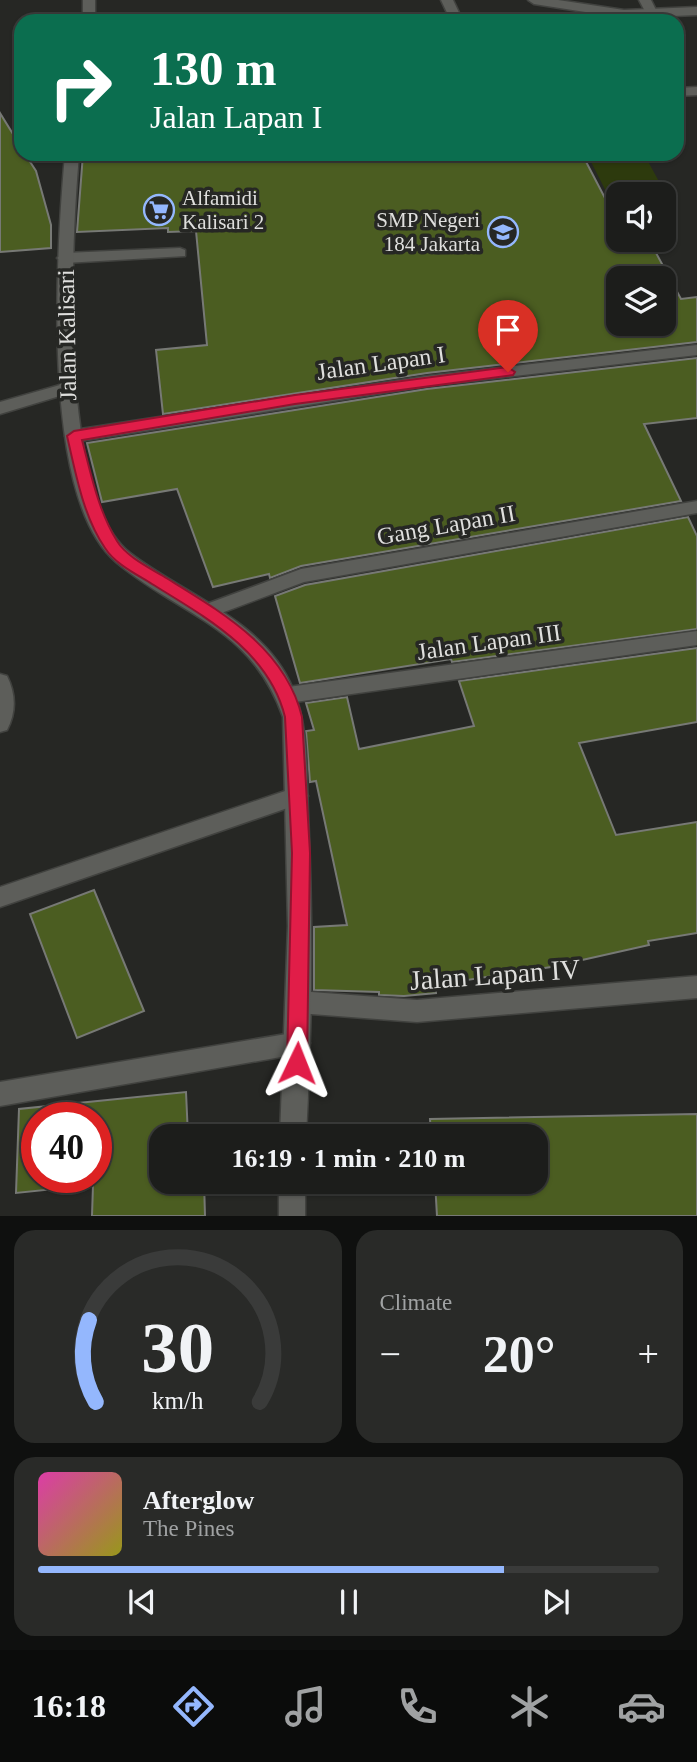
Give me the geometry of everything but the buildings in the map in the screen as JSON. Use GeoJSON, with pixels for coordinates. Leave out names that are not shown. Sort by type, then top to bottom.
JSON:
{"type":"FeatureCollection","features":[{"type":"Feature","properties":{"kind":"street"},"geometry":{"type":"LineString","coordinates":[[534,0],[603,12],[652,14],[697,10]]}},
{"type":"Feature","properties":{"kind":"street"},"geometry":{"type":"LineString","coordinates":[[645,0],[652,14]]}},
{"type":"Feature","properties":{"kind":"street","name":"Jalan Kalisari"},"geometry":{"type":"LineString","coordinates":[[72,161],[65,258],[67,388],[74,436],[88,496],[111,546],[133,565],[208,611],[257,648],[288,695],[293,717],[301,853],[298,1043],[294,1124]]}},
{"type":"Feature","properties":{"kind":"street"},"geometry":{"type":"LineString","coordinates":[[65,258],[180,253]]}},
{"type":"Feature","properties":{"kind":"street","name":"Jalan Lapan I"},"geometry":{"type":"LineString","coordinates":[[74,436],[414,383],[697,350]]}},
{"type":"Feature","properties":{"kind":"street"},"geometry":{"type":"LineString","coordinates":[[0,408],[67,388]]}},
{"type":"Feature","properties":{"kind":"street","name":"Gang Lapan II"},"geometry":{"type":"LineString","coordinates":[[208,611],[301,576],[697,508]]}},
{"type":"Feature","properties":{"kind":"street","name":"Jalan Lapan III"},"geometry":{"type":"LineString","coordinates":[[288,695],[697,638]]}},
{"type":"Feature","properties":{"kind":"street"},"geometry":{"type":"LineString","coordinates":[[0,682],[5,708],[0,724]]}},
{"type":"Feature","properties":{"kind":"street"},"geometry":{"type":"LineString","coordinates":[[0,897],[297,796]]}},
{"type":"Feature","properties":{"kind":"street","name":"Jalan Lapan IV"},"geometry":{"type":"LineString","coordinates":[[298,1002],[417,1011],[697,987]]}},
{"type":"Feature","properties":{"kind":"street"},"geometry":{"type":"LineString","coordinates":[[0,1094],[298,1043]]}},
{"type":"Feature","properties":{"kind":"street"},"geometry":{"type":"LineString","coordinates":[[292,1194],[292,1216]]}},
{"type":"Feature","properties":{"kind":"green space"},"geometry":{"type":"Polygon","coordinates":[[[591,161],[648,161],[659,182],[606,182],[606,191],[591,161]]]}},
{"type":"Feature","properties":{"kind":"place","name":"Alfamidi Kalisari 2"},"geometry":{"type":"Point","coordinates":[159,210]}},
{"type":"Feature","properties":{"kind":"place","name":"SMP Negeri 184 Jakarta"},"geometry":{"type":"Point","coordinates":[503,232]}},
{"type":"Feature","properties":{"kind":"route"},"geometry":{"type":"LineString","coordinates":[[297,1063],[301,853],[293,717],[288,695],[279,677],[257,648],[208,611],[133,565],[111,546],[103,534],[88,496],[74,436],[295,400],[508,372]]}}]}
